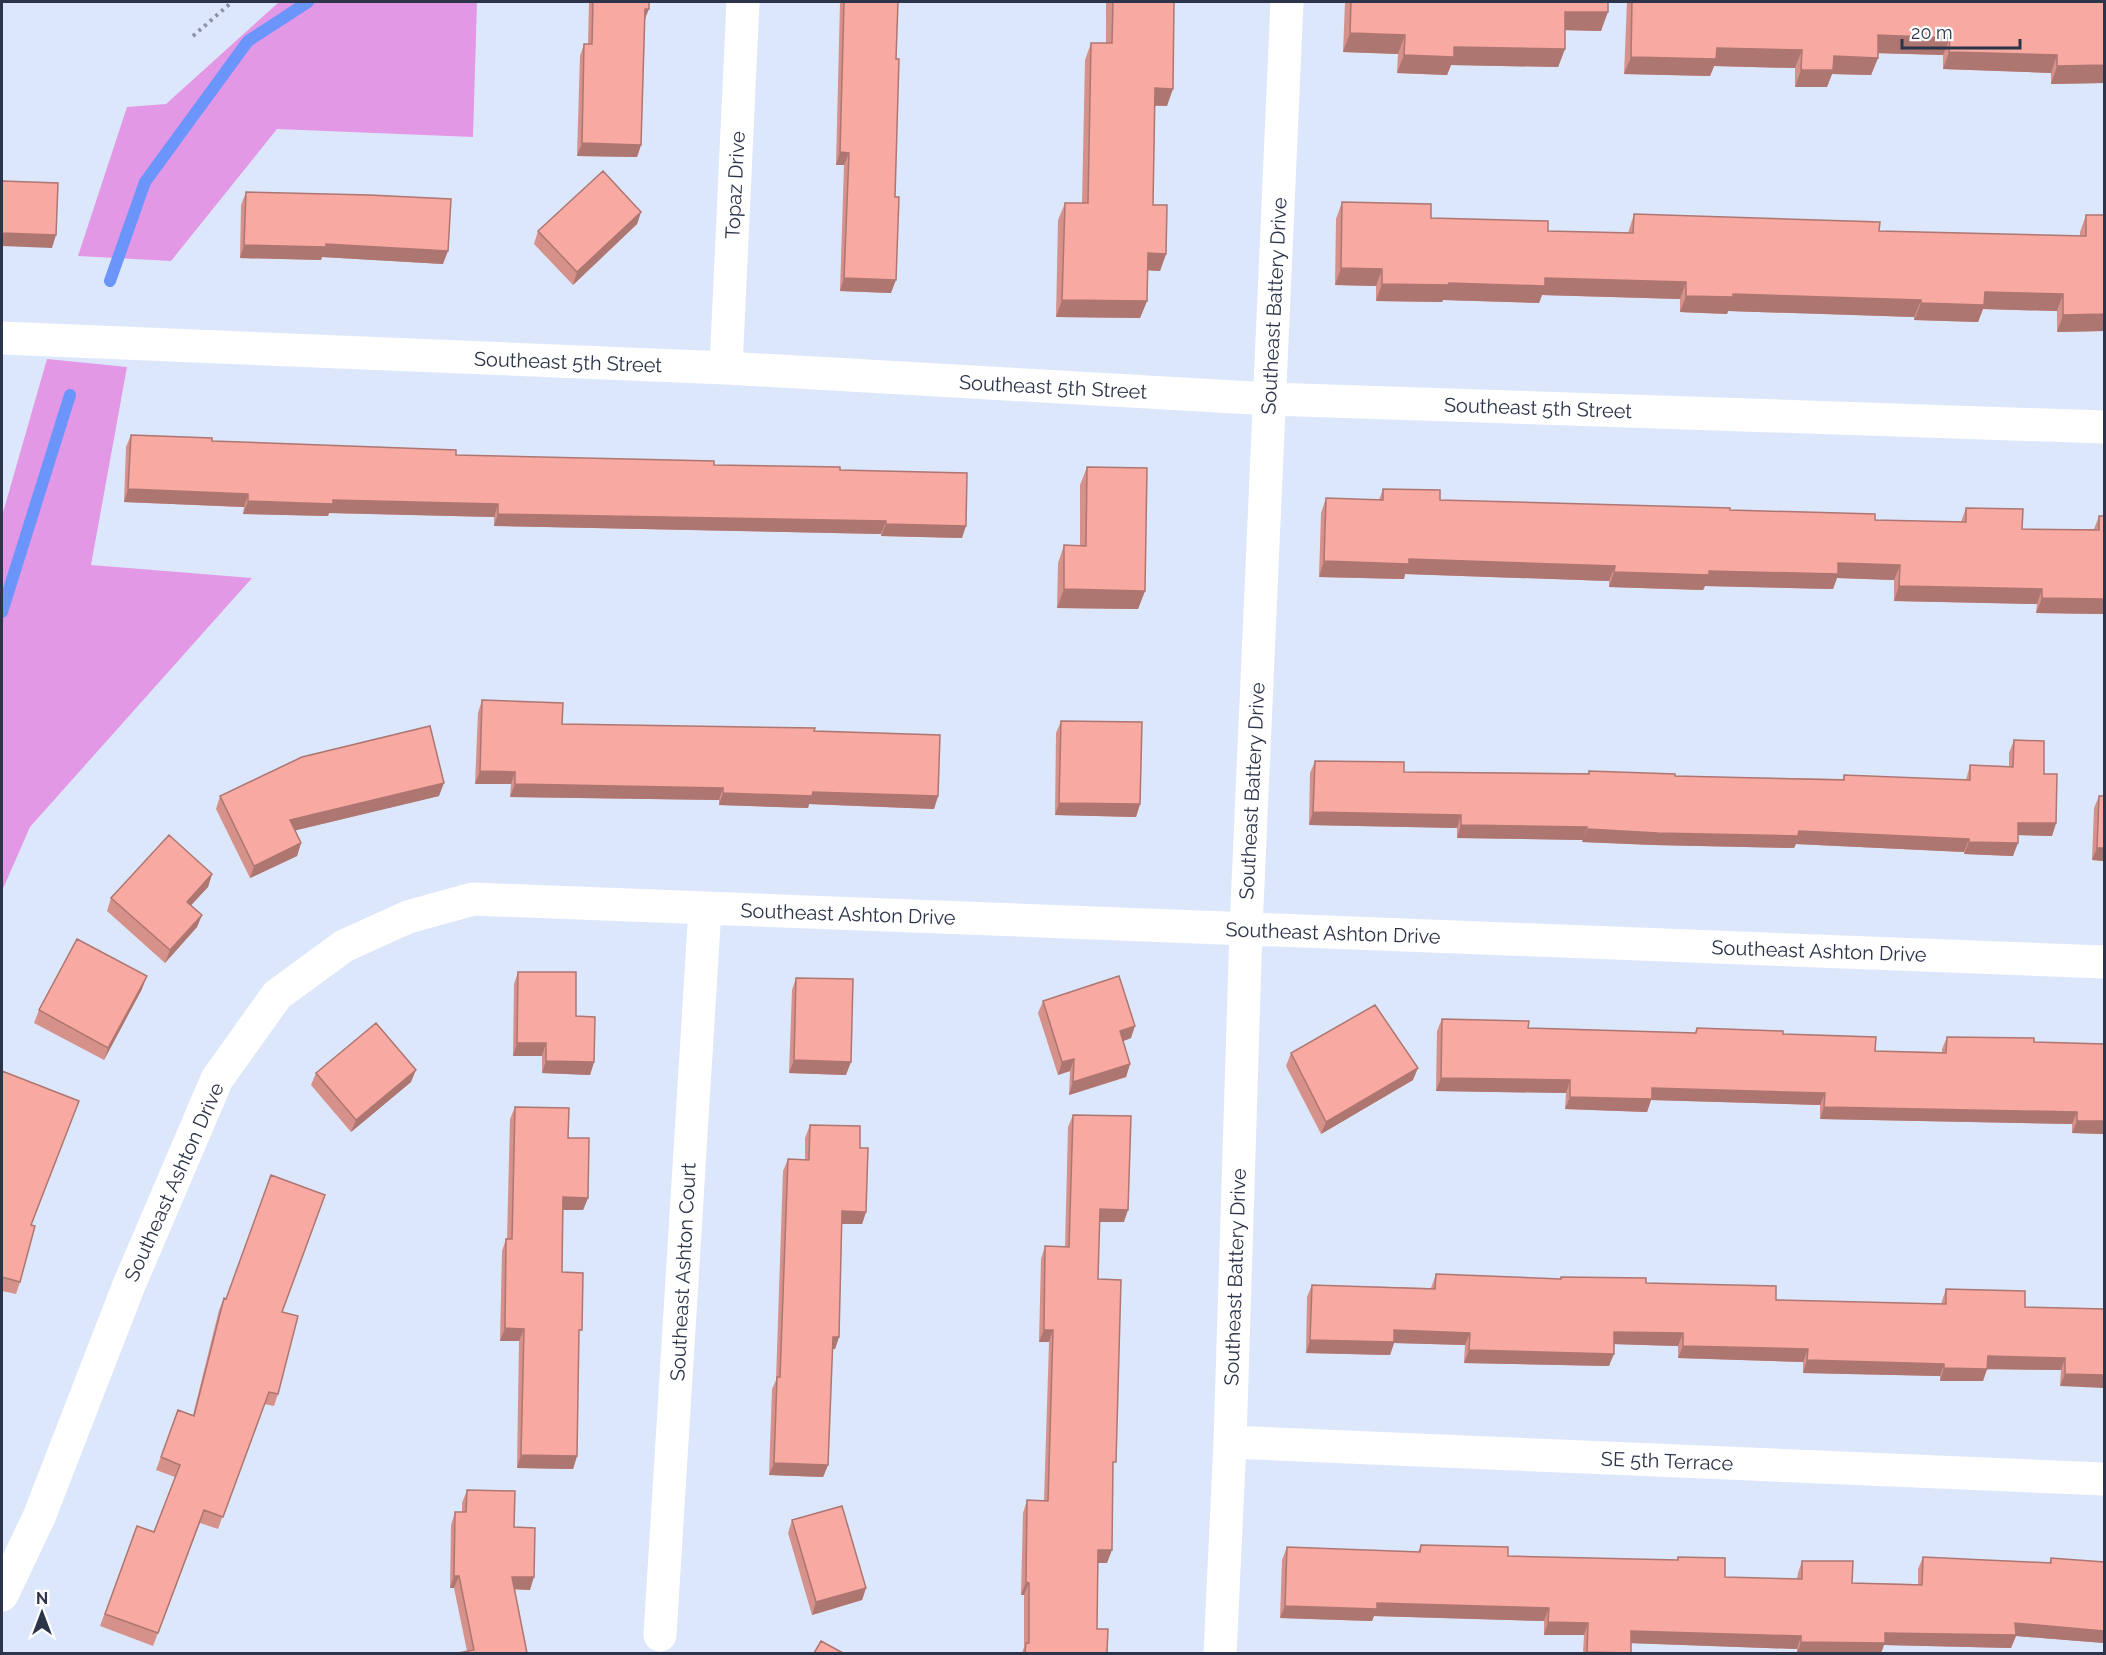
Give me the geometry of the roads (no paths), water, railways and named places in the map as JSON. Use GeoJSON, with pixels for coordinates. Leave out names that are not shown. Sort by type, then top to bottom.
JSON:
{"type":"FeatureCollection","features":[{"type":"Feature","properties":{"kind":"street","name":"Topaz Drive"},"geometry":{"type":"LineString","coordinates":[[726,368],[743,2]]}},
{"type":"Feature","properties":{"kind":"street","name":"Southeast Battery Drive"},"geometry":{"type":"LineString","coordinates":[[1220,1653],[1230,1442],[1246,929],[1287,2]]}},
{"type":"Feature","properties":{"kind":"street","name":"Southeast 5th Street"},"geometry":{"type":"LineString","coordinates":[[2,338],[726,368],[1270,399],[2104,427]]}},
{"type":"Feature","properties":{"kind":"street","name":"Southeast Ashton Drive"},"geometry":{"type":"LineString","coordinates":[[2,1595],[39,1517],[129,1285],[217,1079],[277,995],[344,946],[408,917],[473,899],[2104,962]]}},
{"type":"Feature","properties":{"kind":"street","name":"Southeast Ashton Court"},"geometry":{"type":"LineString","coordinates":[[660,1635],[705,909]]}},
{"type":"Feature","properties":{"kind":"street","name":"SE 5th Terrace"},"geometry":{"type":"LineString","coordinates":[[1230,1442],[2104,1479]]}},
{"type":"Feature","properties":{"kind":"waterway"},"geometry":{"type":"LineString","coordinates":[[110,281],[145,182],[248,41],[308,2]]}},
{"type":"Feature","properties":{"kind":"waterway"},"geometry":{"type":"LineString","coordinates":[[2,612],[70,395]]}}]}
